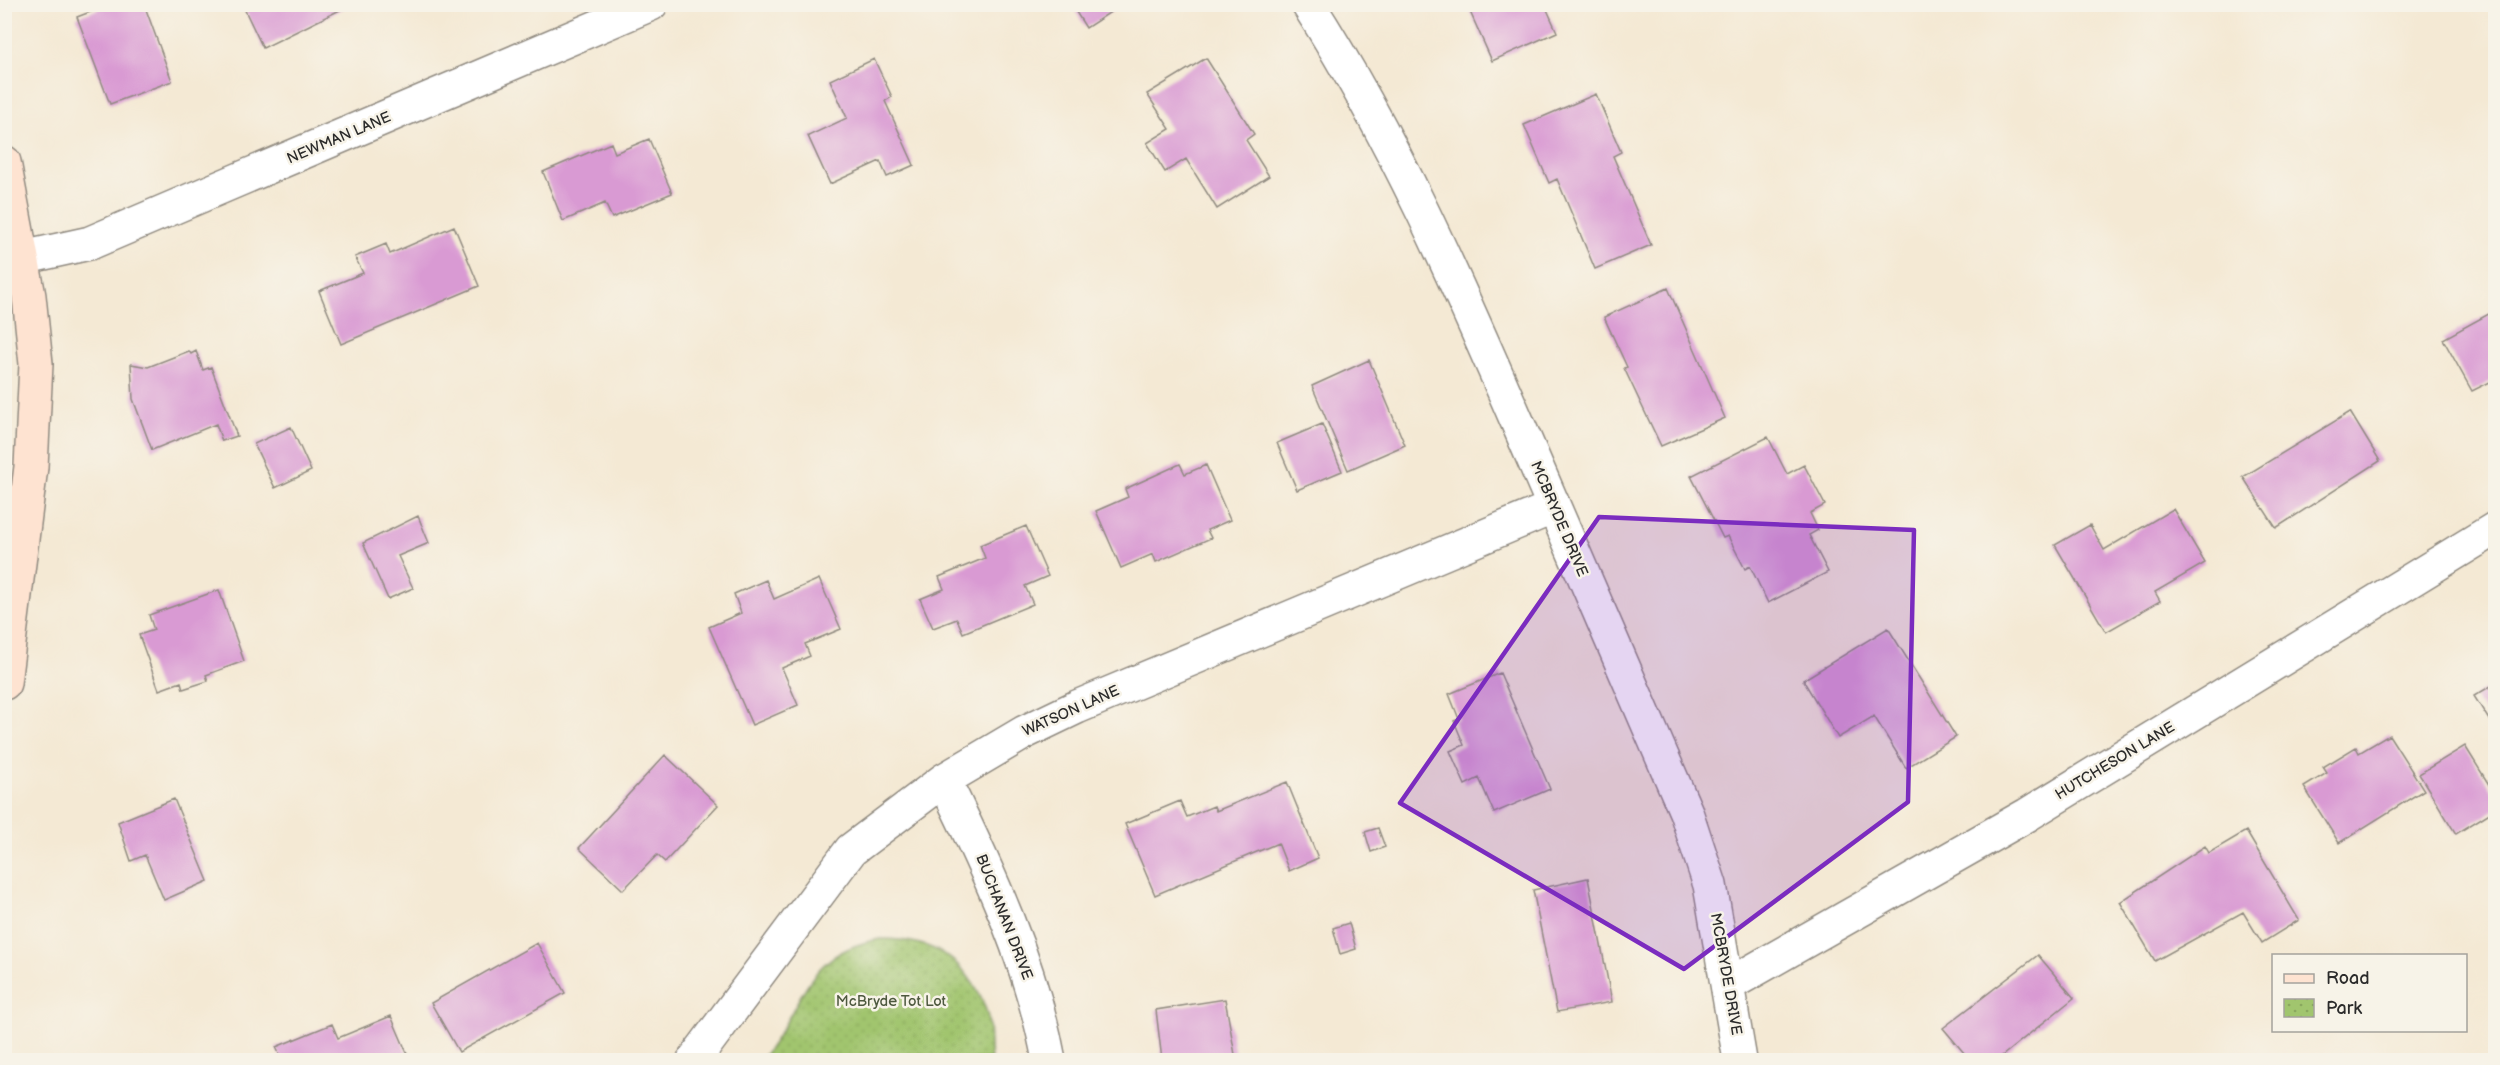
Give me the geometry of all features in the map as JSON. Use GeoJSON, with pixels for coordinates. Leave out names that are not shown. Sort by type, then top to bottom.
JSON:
{"type":"FeatureCollection","features":[{"type":"Feature","properties":{"kind":"main road"},"geometry":{"type":"LineString","coordinates":[[4,162],[33,332],[35,398],[30,467],[4,684]]}},
{"type":"Feature","properties":{"kind":"street","name":"NEWMAN LANE"},"geometry":{"type":"LineString","coordinates":[[22,258],[98,240],[651,4]]}},
{"type":"Feature","properties":{"kind":"street","name":"MCBRYDE DRIVE"},"geometry":{"type":"LineString","coordinates":[[1308,4],[1350,69],[1403,168],[1452,269],[1686,812],[1710,885],[1740,1060]]}},
{"type":"Feature","properties":{"kind":"street","name":"WATSON LANE"},"geometry":{"type":"LineString","coordinates":[[694,1060],[851,850],[944,780],[1025,732],[1077,707],[1554,507]]}},
{"type":"Feature","properties":{"kind":"street","name":"HUTCHESON LANE"},"geometry":{"type":"LineString","coordinates":[[1728,985],[2027,815],[2496,528]]}},
{"type":"Feature","properties":{"kind":"street","name":"BUCHANAN DRIVE"},"geometry":{"type":"LineString","coordinates":[[944,780],[1008,919],[1030,986],[1049,1060]]}},
{"type":"Feature","properties":{"kind":"highlighted area"},"geometry":{"type":"Polygon","coordinates":[[[1599,517],[1914,530],[1908,802],[1684,969],[1400,803],[1599,517]]]}},
{"type":"Feature","properties":{"kind":"green space","name":"McBryde Tot Lot"},"geometry":{"type":"Polygon","coordinates":[[[880,939],[899,940],[932,948],[946,955],[958,965],[969,977],[986,1010],[991,1060],[760,1060],[775,1041],[819,970],[834,957],[854,946],[880,939]]]}},
{"type":"Feature","properties":{"kind":"building"},"geometry":{"type":"Polygon","coordinates":[[[111,4],[144,4],[172,81],[110,104],[77,17],[111,4]]]}},
{"type":"Feature","properties":{"kind":"building"},"geometry":{"type":"Polygon","coordinates":[[[242,4],[352,4],[263,48],[242,4]]]}},
{"type":"Feature","properties":{"kind":"building"},"geometry":{"type":"Polygon","coordinates":[[[1071,4],[1123,4],[1086,28],[1071,4]]]}},
{"type":"Feature","properties":{"kind":"building"},"geometry":{"type":"Polygon","coordinates":[[[1467,5],[1545,5],[1557,32],[1492,61],[1467,5]]]}},
{"type":"Feature","properties":{"kind":"building"},"geometry":{"type":"Polygon","coordinates":[[[1206,58],[1254,134],[1246,140],[1269,176],[1217,209],[1186,159],[1165,172],[1147,143],[1170,129],[1147,94],[1206,58]]]}},
{"type":"Feature","properties":{"kind":"building"},"geometry":{"type":"Polygon","coordinates":[[[874,59],[892,97],[885,101],[914,165],[887,177],[880,161],[830,184],[808,136],[847,118],[830,80],[874,59]]]}},
{"type":"Feature","properties":{"kind":"building"},"geometry":{"type":"Polygon","coordinates":[[[1596,94],[1621,152],[1613,156],[1651,245],[1595,269],[1557,179],[1549,183],[1524,125],[1596,94]]]}},
{"type":"Feature","properties":{"kind":"building"},"geometry":{"type":"Polygon","coordinates":[[[649,139],[672,193],[612,218],[605,203],[563,221],[543,172],[611,143],[615,153],[649,139]]]}},
{"type":"Feature","properties":{"kind":"building"},"geometry":{"type":"Polygon","coordinates":[[[454,226],[479,286],[341,344],[319,291],[363,273],[355,257],[386,244],[390,254],[454,226]]]}},
{"type":"Feature","properties":{"kind":"building"},"geometry":{"type":"Polygon","coordinates":[[[1668,288],[1725,418],[1661,446],[1624,368],[1627,367],[1604,317],[1668,288]]]}},
{"type":"Feature","properties":{"kind":"building"},"geometry":{"type":"Polygon","coordinates":[[[2496,310],[2496,379],[2472,391],[2443,339],[2496,310]]]}},
{"type":"Feature","properties":{"kind":"building"},"geometry":{"type":"Polygon","coordinates":[[[189,351],[191,354],[196,351],[203,370],[211,367],[237,436],[222,441],[216,424],[152,450],[133,399],[131,364],[148,367],[189,351]]]}},
{"type":"Feature","properties":{"kind":"building"},"geometry":{"type":"Polygon","coordinates":[[[1369,360],[1405,445],[1348,470],[1312,386],[1369,360]]]}},
{"type":"Feature","properties":{"kind":"building"},"geometry":{"type":"Polygon","coordinates":[[[2350,412],[2380,461],[2276,528],[2243,477],[2350,412]]]}},
{"type":"Feature","properties":{"kind":"building"},"geometry":{"type":"Polygon","coordinates":[[[1322,424],[1342,471],[1297,490],[1277,443],[1322,424]]]}},
{"type":"Feature","properties":{"kind":"building"},"geometry":{"type":"Polygon","coordinates":[[[291,427],[311,471],[275,488],[254,444],[291,427]]]}},
{"type":"Feature","properties":{"kind":"building"},"geometry":{"type":"Polygon","coordinates":[[[1768,437],[1787,474],[1804,465],[1825,505],[1810,513],[1818,530],[1809,535],[1828,572],[1768,603],[1750,566],[1745,569],[1728,536],[1723,538],[1691,476],[1768,437]]]}},
{"type":"Feature","properties":{"kind":"building"},"geometry":{"type":"Polygon","coordinates":[[[1180,464],[1185,474],[1206,465],[1230,520],[1207,530],[1211,538],[1156,562],[1153,554],[1121,568],[1096,511],[1128,497],[1125,489],[1180,464]]]}},
{"type":"Feature","properties":{"kind":"building"},"geometry":{"type":"Polygon","coordinates":[[[2173,509],[2205,563],[2155,592],[2160,601],[2106,632],[2055,545],[2090,525],[2104,550],[2173,509]]]}},
{"type":"Feature","properties":{"kind":"building"},"geometry":{"type":"Polygon","coordinates":[[[418,516],[429,543],[398,556],[413,588],[388,599],[363,543],[418,516]]]}},
{"type":"Feature","properties":{"kind":"building"},"geometry":{"type":"Polygon","coordinates":[[[1026,526],[1048,576],[1025,586],[1033,604],[963,633],[957,619],[933,628],[920,599],[944,589],[939,577],[985,558],[980,545],[1026,526]]]}},
{"type":"Feature","properties":{"kind":"building"},"geometry":{"type":"Polygon","coordinates":[[[819,579],[841,629],[805,644],[810,656],[782,668],[798,705],[752,725],[709,627],[741,613],[734,594],[766,580],[774,599],[819,579]]]}},
{"type":"Feature","properties":{"kind":"building"},"geometry":{"type":"Polygon","coordinates":[[[219,590],[244,661],[206,675],[208,681],[183,689],[181,682],[159,690],[139,635],[154,630],[149,615],[219,590]]]}},
{"type":"Feature","properties":{"kind":"building"},"geometry":{"type":"Polygon","coordinates":[[[1888,628],[1956,737],[1906,768],[1874,716],[1838,738],[1803,680],[1888,628]]]}},
{"type":"Feature","properties":{"kind":"building"},"geometry":{"type":"Polygon","coordinates":[[[1500,673],[1550,789],[1494,813],[1479,778],[1465,785],[1450,751],[1464,745],[1454,721],[1459,719],[1449,694],[1500,673]]]}},
{"type":"Feature","properties":{"kind":"building"},"geometry":{"type":"Polygon","coordinates":[[[2496,683],[2496,731],[2474,696],[2496,683]]]}},
{"type":"Feature","properties":{"kind":"building"},"geometry":{"type":"Polygon","coordinates":[[[2389,735],[2424,790],[2339,843],[2304,787],[2327,773],[2323,767],[2356,747],[2359,753],[2389,735]]]}},
{"type":"Feature","properties":{"kind":"building"},"geometry":{"type":"Polygon","coordinates":[[[2465,746],[2496,796],[2496,809],[2456,834],[2419,774],[2465,746]]]}},
{"type":"Feature","properties":{"kind":"building"},"geometry":{"type":"Polygon","coordinates":[[[665,755],[718,805],[665,862],[657,855],[623,890],[579,848],[665,755]]]}},
{"type":"Feature","properties":{"kind":"building"},"geometry":{"type":"Polygon","coordinates":[[[1287,782],[1318,858],[1289,871],[1278,843],[1155,895],[1125,824],[1180,801],[1187,817],[1214,806],[1216,811],[1287,782]]]}},
{"type":"Feature","properties":{"kind":"building"},"geometry":{"type":"Polygon","coordinates":[[[174,799],[208,881],[164,900],[145,855],[131,861],[118,822],[174,799]]]}},
{"type":"Feature","properties":{"kind":"building"},"geometry":{"type":"Polygon","coordinates":[[[1378,828],[1385,847],[1371,852],[1365,832],[1378,828]]]}},
{"type":"Feature","properties":{"kind":"building"},"geometry":{"type":"Polygon","coordinates":[[[2246,831],[2299,920],[2262,943],[2243,912],[2155,961],[2120,902],[2205,846],[2209,853],[2246,831]]]}},
{"type":"Feature","properties":{"kind":"building"},"geometry":{"type":"Polygon","coordinates":[[[1588,878],[1612,1002],[1557,1012],[1533,890],[1588,878]]]}},
{"type":"Feature","properties":{"kind":"building"},"geometry":{"type":"Polygon","coordinates":[[[1349,923],[1356,949],[1340,954],[1333,928],[1349,923]]]}},
{"type":"Feature","properties":{"kind":"building"},"geometry":{"type":"Polygon","coordinates":[[[537,943],[565,993],[459,1052],[431,1003],[537,943]]]}},
{"type":"Feature","properties":{"kind":"building"},"geometry":{"type":"Polygon","coordinates":[[[2038,955],[2074,998],[1997,1060],[1970,1060],[1943,1028],[2038,955]]]}},
{"type":"Feature","properties":{"kind":"building"},"geometry":{"type":"Polygon","coordinates":[[[1225,999],[1236,1060],[1162,1060],[1156,1010],[1225,999]]]}},
{"type":"Feature","properties":{"kind":"building"},"geometry":{"type":"Polygon","coordinates":[[[391,1016],[410,1060],[282,1060],[276,1047],[332,1024],[338,1038],[391,1016]]]}}]}
